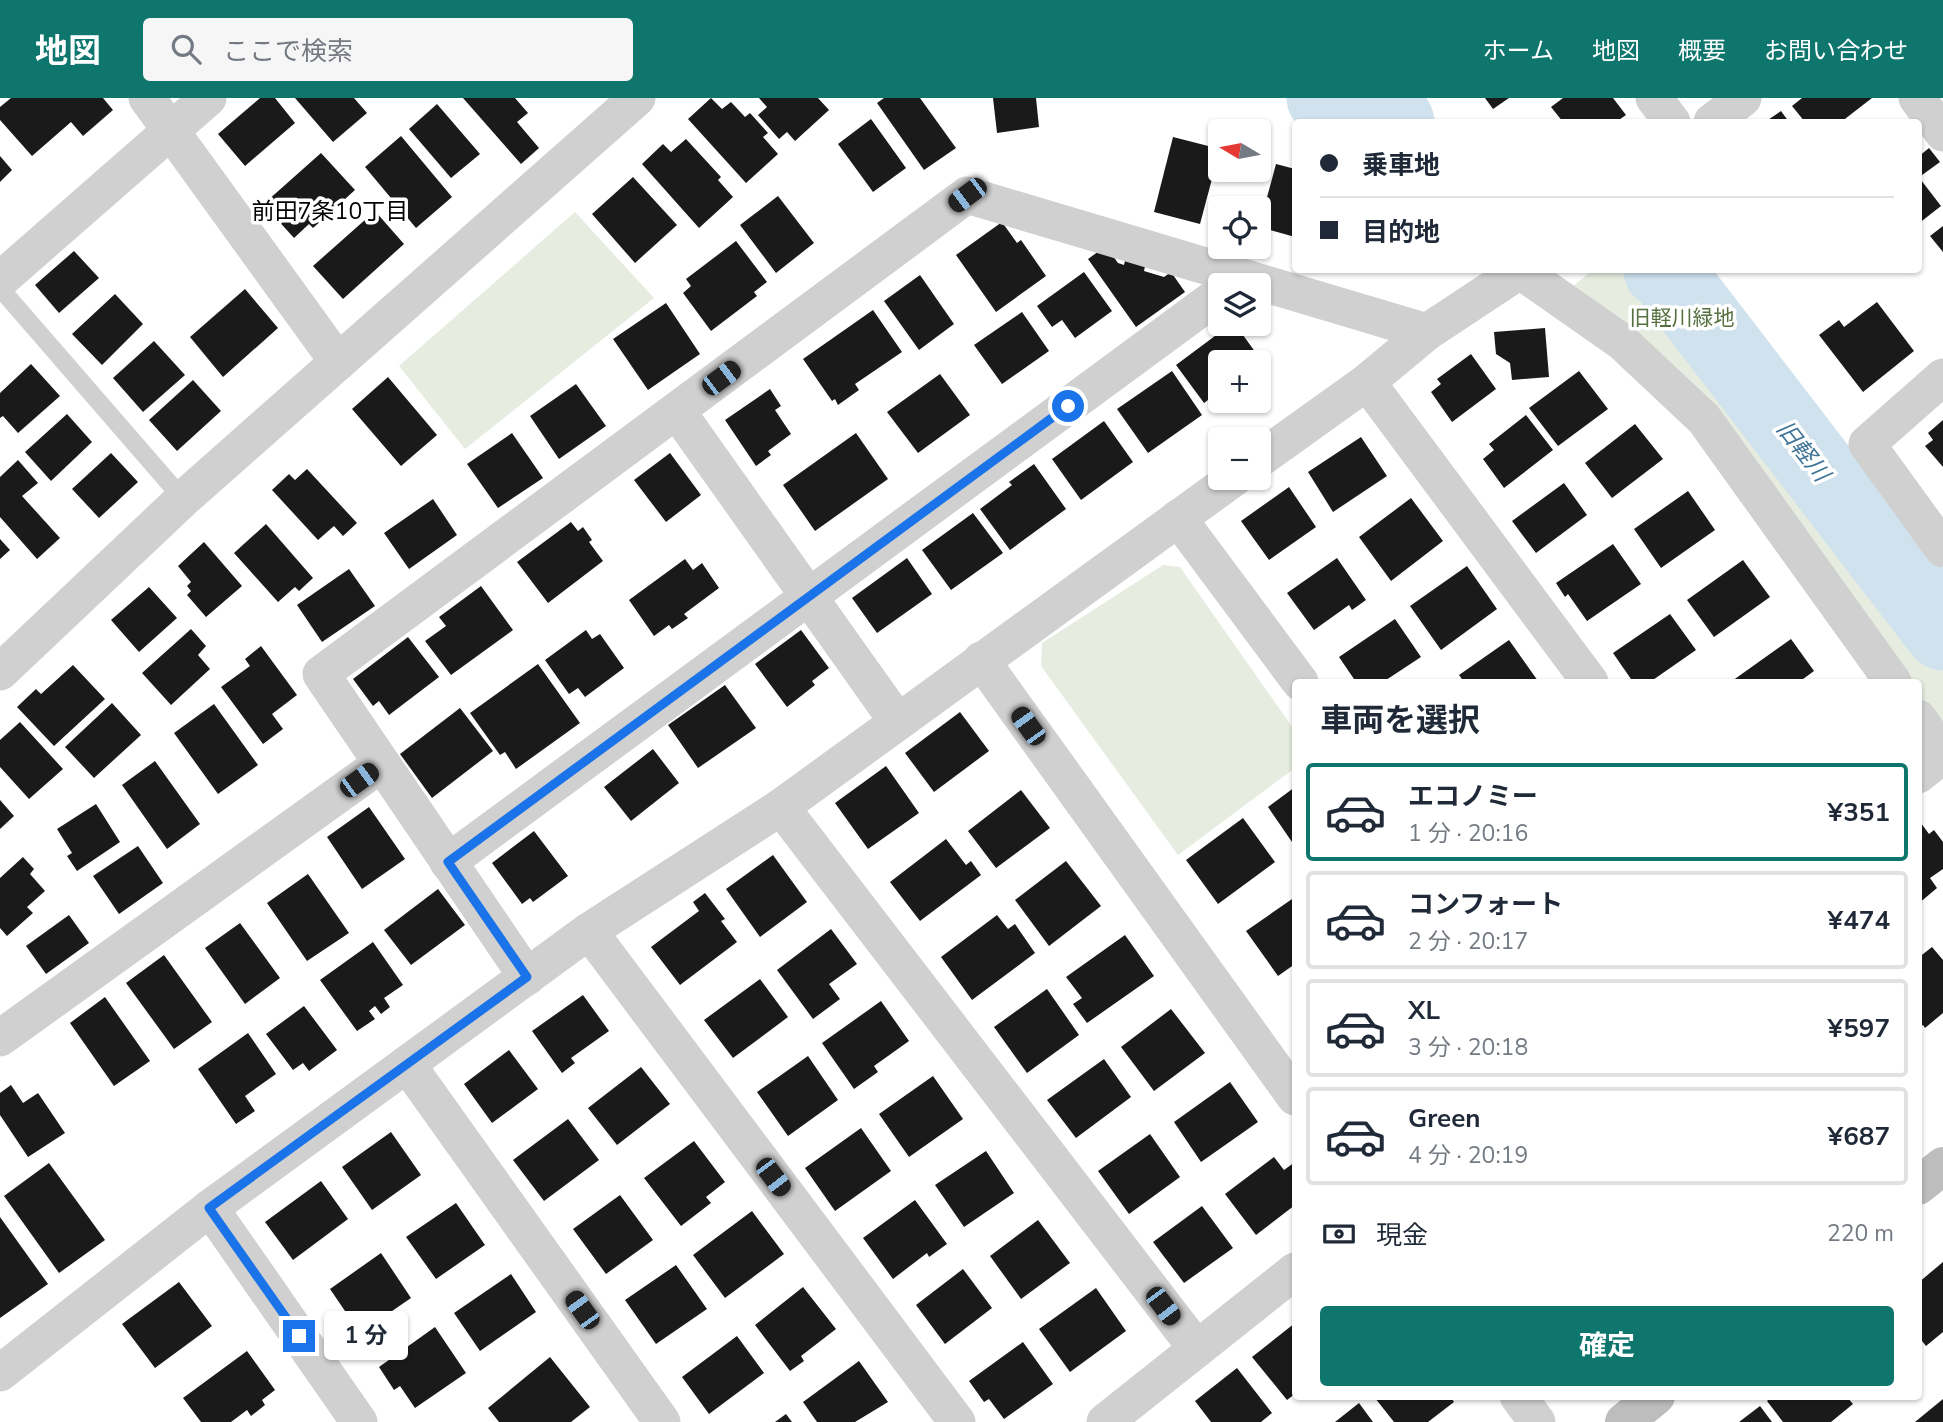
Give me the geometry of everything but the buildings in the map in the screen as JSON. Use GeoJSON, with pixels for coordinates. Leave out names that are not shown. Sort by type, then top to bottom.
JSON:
{"type":"FeatureCollection","features":[{"type":"Feature","properties":{"kind":"main road"},"geometry":{"type":"LineString","coordinates":[[1922,1183],[1943,1166]]}},
{"type":"Feature","properties":{"kind":"main road"},"geometry":{"type":"LineString","coordinates":[[1624,1422],[1651,1400]]}},
{"type":"Feature","properties":{"kind":"street"},"geometry":{"type":"LineString","coordinates":[[147,98],[338,362]]}},
{"type":"Feature","properties":{"kind":"street"},"geometry":{"type":"LineString","coordinates":[[0,281],[208,98]]}},
{"type":"Feature","properties":{"kind":"street"},"geometry":{"type":"LineString","coordinates":[[0,673],[183,499],[638,98]]}},
{"type":"Feature","properties":{"kind":"street"},"geometry":{"type":"LineString","coordinates":[[1654,98],[1670,119]]}},
{"type":"Feature","properties":{"kind":"street"},"geometry":{"type":"LineString","coordinates":[[1716,119],[1743,98]]}},
{"type":"Feature","properties":{"kind":"street"},"geometry":{"type":"LineString","coordinates":[[1917,98],[1943,133]]}},
{"type":"Feature","properties":{"kind":"street"},"geometry":{"type":"LineString","coordinates":[[527,977],[321,674],[967,195],[1208,278]]}},
{"type":"Feature","properties":{"kind":"street"},"geometry":{"type":"LineString","coordinates":[[1271,451],[1367,382],[1427,332],[1516,273]]}},
{"type":"Feature","properties":{"kind":"street"},"geometry":{"type":"LineString","coordinates":[[1524,273],[1622,342],[1704,419],[1891,679]]}},
{"type":"Feature","properties":{"kind":"street"},"geometry":{"type":"LineString","coordinates":[[1271,295],[1427,332]]}},
{"type":"Feature","properties":{"kind":"street"},"geometry":{"type":"LineString","coordinates":[[448,862],[1208,304]]}},
{"type":"Feature","properties":{"kind":"street"},"geometry":{"type":"LineString","coordinates":[[1943,377],[1867,444],[1943,549]]}},
{"type":"Feature","properties":{"kind":"street"},"geometry":{"type":"LineString","coordinates":[[1367,382],[1588,679]]}},
{"type":"Feature","properties":{"kind":"street"},"geometry":{"type":"LineString","coordinates":[[677,411],[897,721]]}},
{"type":"Feature","properties":{"kind":"street"},"geometry":{"type":"LineString","coordinates":[[0,1373],[209,1208],[407,1064],[589,932],[781,807],[1217,490]]}},
{"type":"Feature","properties":{"kind":"street"},"geometry":{"type":"LineString","coordinates":[[1178,518],[1298,679]]}},
{"type":"Feature","properties":{"kind":"street"},"geometry":{"type":"LineString","coordinates":[[981,660],[1292,1093]]}},
{"type":"Feature","properties":{"kind":"street"},"geometry":{"type":"LineString","coordinates":[[1922,724],[1943,754],[1922,772]]}},
{"type":"Feature","properties":{"kind":"street"},"geometry":{"type":"LineString","coordinates":[[0,1038],[382,764]]}},
{"type":"Feature","properties":{"kind":"street"},"geometry":{"type":"LineString","coordinates":[[781,807],[1197,1349]]}},
{"type":"Feature","properties":{"kind":"street"},"geometry":{"type":"LineString","coordinates":[[589,932],[957,1422]]}},
{"type":"Feature","properties":{"kind":"street"},"geometry":{"type":"LineString","coordinates":[[407,1064],[662,1422]]}},
{"type":"Feature","properties":{"kind":"street"},"geometry":{"type":"LineString","coordinates":[[209,1208],[359,1422]]}},
{"type":"Feature","properties":{"kind":"street"},"geometry":{"type":"LineString","coordinates":[[1105,1422],[1292,1273]]}},
{"type":"Feature","properties":{"kind":"street"},"geometry":{"type":"LineString","coordinates":[[1520,1400],[1537,1422]]}},
{"type":"Feature","properties":{"kind":"lane"},"geometry":{"type":"LineString","coordinates":[[0,288],[183,499]]}},
{"type":"Feature","properties":{"kind":"green space"},"geometry":{"type":"Polygon","coordinates":[[[575,212],[654,298],[465,449],[399,366],[575,212]]]}},
{"type":"Feature","properties":{"kind":"green space","name":"旧軽川緑地"},"geometry":{"type":"Polygon","coordinates":[[[1589,273],[1708,273],[1943,590],[1943,734],[1922,705],[1922,679],[1904,679],[1699,396],[1567,291],[1589,273]]]}},
{"type":"Feature","properties":{"kind":"green space"},"geometry":{"type":"Polygon","coordinates":[[[1163,565],[1180,567],[1292,727],[1292,770],[1178,855],[1041,666],[1042,643],[1163,565]]]}},
{"type":"Feature","properties":{"kind":"waterway","name":"旧軽川"},"geometry":{"type":"LineString","coordinates":[[1325,98],[1387,119]]}},
{"type":"Feature","properties":{"kind":"waterway","name":"旧軽川"},"geometry":{"type":"LineString","coordinates":[[1666,273],[1943,632]]}},
{"type":"Feature","properties":{"kind":"district","name":"前田7条10丁目"},"geometry":{"type":"Point","coordinates":[330,211]}},
{"type":"Feature","properties":{"kind":"route"},"geometry":{"type":"LineString","coordinates":[[299,1336],[209,1208],[527,977],[448,862],[1068,406]]}}]}
